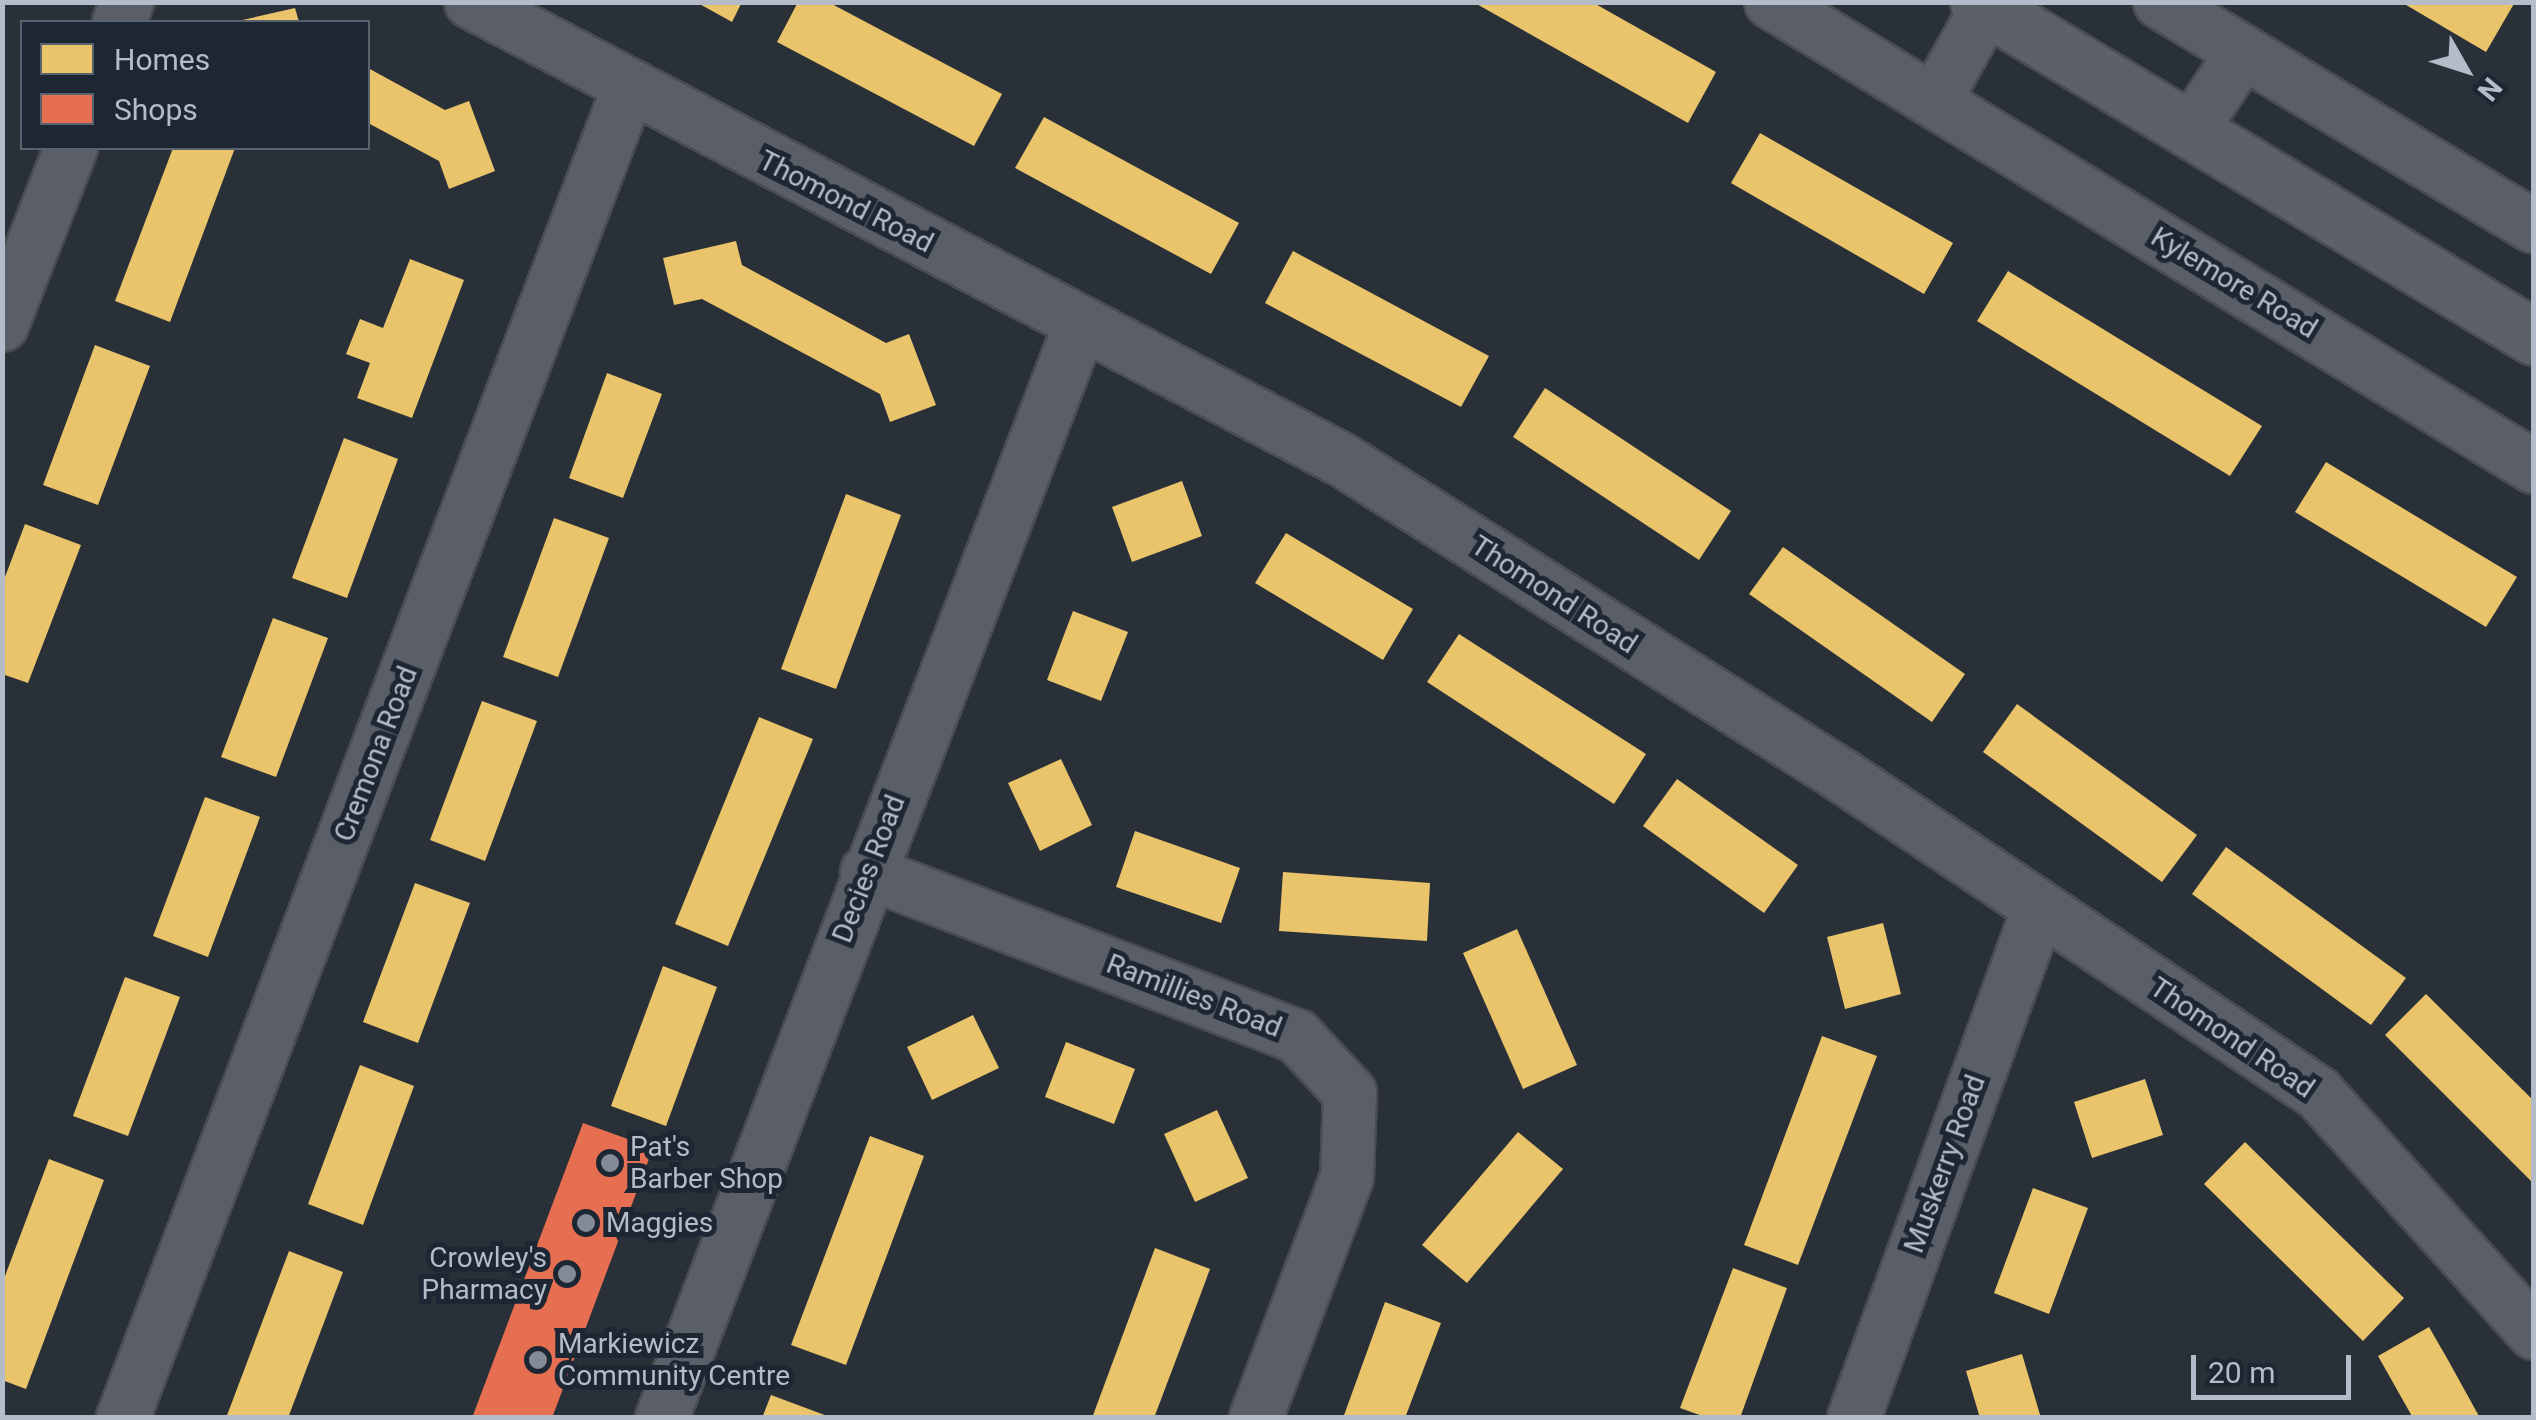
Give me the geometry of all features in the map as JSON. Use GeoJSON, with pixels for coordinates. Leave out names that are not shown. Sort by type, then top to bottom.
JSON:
{"type":"FeatureCollection","features":[{"type":"Feature","properties":{"kind":"main road"},"geometry":{"type":"LineString","coordinates":[[1983,5],[2534,337]]}},
{"type":"Feature","properties":{"kind":"street","name":"Thomond Road"},"geometry":{"type":"LineString","coordinates":[[471,2],[628,90],[1344,461],[1841,775],[2038,911],[2318,1094],[2534,1334]]}},
{"type":"Feature","properties":{"kind":"street","name":"Kylemore Road"},"geometry":{"type":"LineString","coordinates":[[1771,2],[2534,467]]}},
{"type":"Feature","properties":{"kind":"street"},"geometry":{"type":"LineString","coordinates":[[2160,2],[2534,227]]}},
{"type":"Feature","properties":{"kind":"street"},"geometry":{"type":"LineString","coordinates":[[1935,100],[1983,5]]}},
{"type":"Feature","properties":{"kind":"street"},"geometry":{"type":"LineString","coordinates":[[2192,129],[2243,52]]}},
{"type":"Feature","properties":{"kind":"street","name":"Cremona Road"},"geometry":{"type":"LineString","coordinates":[[122,1418],[628,90]]}},
{"type":"Feature","properties":{"kind":"street"},"geometry":{"type":"LineString","coordinates":[[2,325],[70,150]]}},
{"type":"Feature","properties":{"kind":"street","name":"Decies Road"},"geometry":{"type":"LineString","coordinates":[[662,1418],[867,872],[1080,323]]}},
{"type":"Feature","properties":{"kind":"street","name":"Ramillies Road"},"geometry":{"type":"LineString","coordinates":[[867,872],[1297,1036],[1350,1093],[1347,1178],[1256,1418]]}},
{"type":"Feature","properties":{"kind":"street","name":"Muskerry Road"},"geometry":{"type":"LineString","coordinates":[[1854,1418],[2038,911]]}},
{"type":"Feature","properties":{"kind":"building: Homes"},"geometry":{"type":"Polygon","coordinates":[[[696,2],[742,2],[732,22],[696,2]]]}},
{"type":"Feature","properties":{"kind":"building: Homes"},"geometry":{"type":"Polygon","coordinates":[[[798,2],[828,2],[1002,94],[974,146],[777,42],[798,2]]]}},
{"type":"Feature","properties":{"kind":"building: Homes"},"geometry":{"type":"Polygon","coordinates":[[[1473,2],[1592,2],[1716,72],[1688,123],[1473,2]]]}},
{"type":"Feature","properties":{"kind":"building: Homes"},"geometry":{"type":"Polygon","coordinates":[[[2401,2],[2515,2],[2486,52],[2401,2]]]}},
{"type":"Feature","properties":{"kind":"building: Homes"},"geometry":{"type":"Polygon","coordinates":[[[295,8],[298,20],[242,20],[295,8]]]}},
{"type":"Feature","properties":{"kind":"building: Homes"},"geometry":{"type":"Polygon","coordinates":[[[370,69],[445,110],[469,101],[495,171],[449,189],[439,161],[370,124],[370,69]]]}},
{"type":"Feature","properties":{"kind":"building: Homes"},"geometry":{"type":"Polygon","coordinates":[[[1044,117],[1239,223],[1211,274],[1015,168],[1044,117]]]}},
{"type":"Feature","properties":{"kind":"building: Homes"},"geometry":{"type":"Polygon","coordinates":[[[1760,133],[1953,243],[1924,294],[1731,183],[1760,133]]]}},
{"type":"Feature","properties":{"kind":"building: Homes"},"geometry":{"type":"Polygon","coordinates":[[[172,150],[234,150],[170,322],[115,301],[172,150]]]}},
{"type":"Feature","properties":{"kind":"building: Homes"},"geometry":{"type":"Polygon","coordinates":[[[736,241],[742,265],[886,343],[909,334],[936,405],[890,422],[880,394],[702,299],[674,305],[663,258],[736,241]]]}},
{"type":"Feature","properties":{"kind":"building: Homes"},"geometry":{"type":"Polygon","coordinates":[[[1293,251],[1489,356],[1461,407],[1265,303],[1293,251]]]}},
{"type":"Feature","properties":{"kind":"building: Homes"},"geometry":{"type":"Polygon","coordinates":[[[410,259],[464,280],[412,418],[357,398],[370,363],[346,354],[360,319],[383,328],[410,259]]]}},
{"type":"Feature","properties":{"kind":"building: Homes"},"geometry":{"type":"Polygon","coordinates":[[[2008,271],[2262,426],[2230,476],[1977,321],[2008,271]]]}},
{"type":"Feature","properties":{"kind":"building: Homes"},"geometry":{"type":"Polygon","coordinates":[[[95,345],[150,366],[98,505],[43,485],[95,345]]]}},
{"type":"Feature","properties":{"kind":"building: Homes"},"geometry":{"type":"Polygon","coordinates":[[[607,373],[662,394],[623,498],[569,478],[607,373]]]}},
{"type":"Feature","properties":{"kind":"building: Homes"},"geometry":{"type":"Polygon","coordinates":[[[1545,388],[1731,511],[1699,560],[1513,437],[1545,388]]]}},
{"type":"Feature","properties":{"kind":"building: Homes"},"geometry":{"type":"Polygon","coordinates":[[[344,438],[398,459],[347,598],[292,578],[344,438]]]}},
{"type":"Feature","properties":{"kind":"building: Homes"},"geometry":{"type":"Polygon","coordinates":[[[2326,462],[2517,577],[2486,627],[2295,512],[2326,462]]]}},
{"type":"Feature","properties":{"kind":"building: Homes"},"geometry":{"type":"Polygon","coordinates":[[[1182,481],[1202,536],[1132,562],[1112,507],[1182,481]]]}},
{"type":"Feature","properties":{"kind":"building: Homes"},"geometry":{"type":"Polygon","coordinates":[[[846,494],[901,515],[836,689],[781,669],[846,494]]]}},
{"type":"Feature","properties":{"kind":"building: Homes"},"geometry":{"type":"Polygon","coordinates":[[[554,518],[609,538],[558,677],[503,657],[554,518]]]}},
{"type":"Feature","properties":{"kind":"building: Homes"},"geometry":{"type":"Polygon","coordinates":[[[25,524],[81,545],[28,683],[2,674],[2,585],[25,524]]]}},
{"type":"Feature","properties":{"kind":"building: Homes"},"geometry":{"type":"Polygon","coordinates":[[[1286,533],[1413,609],[1383,660],[1255,583],[1286,533]]]}},
{"type":"Feature","properties":{"kind":"building: Homes"},"geometry":{"type":"Polygon","coordinates":[[[1783,547],[1965,674],[1932,722],[1749,594],[1783,547]]]}},
{"type":"Feature","properties":{"kind":"building: Homes"},"geometry":{"type":"Polygon","coordinates":[[[1073,611],[1128,632],[1101,701],[1047,680],[1073,611]]]}},
{"type":"Feature","properties":{"kind":"building: Homes"},"geometry":{"type":"Polygon","coordinates":[[[273,618],[328,638],[276,777],[221,757],[273,618]]]}},
{"type":"Feature","properties":{"kind":"building: Homes"},"geometry":{"type":"Polygon","coordinates":[[[1459,634],[1646,754],[1614,804],[1427,682],[1459,634]]]}},
{"type":"Feature","properties":{"kind":"building: Homes"},"geometry":{"type":"Polygon","coordinates":[[[482,701],[537,721],[485,861],[430,840],[482,701]]]}},
{"type":"Feature","properties":{"kind":"building: Homes"},"geometry":{"type":"Polygon","coordinates":[[[2017,704],[2197,835],[2162,882],[1983,752],[2017,704]]]}},
{"type":"Feature","properties":{"kind":"building: Homes"},"geometry":{"type":"Polygon","coordinates":[[[759,717],[813,739],[728,946],[675,924],[759,717]]]}},
{"type":"Feature","properties":{"kind":"building: Homes"},"geometry":{"type":"Polygon","coordinates":[[[1061,759],[1092,825],[1040,851],[1008,783],[1061,759]]]}},
{"type":"Feature","properties":{"kind":"building: Homes"},"geometry":{"type":"Polygon","coordinates":[[[1677,779],[1798,865],[1764,913],[1643,826],[1677,779]]]}},
{"type":"Feature","properties":{"kind":"building: Homes"},"geometry":{"type":"Polygon","coordinates":[[[205,797],[260,817],[208,957],[153,936],[205,797]]]}},
{"type":"Feature","properties":{"kind":"building: Homes"},"geometry":{"type":"Polygon","coordinates":[[[1135,831],[1240,868],[1221,923],[1116,887],[1135,831]]]}},
{"type":"Feature","properties":{"kind":"building: Homes"},"geometry":{"type":"Polygon","coordinates":[[[2226,847],[2406,978],[2371,1025],[2192,894],[2226,847]]]}},
{"type":"Feature","properties":{"kind":"building: Homes"},"geometry":{"type":"Polygon","coordinates":[[[1283,872],[1430,883],[1427,941],[1279,931],[1283,872]]]}},
{"type":"Feature","properties":{"kind":"building: Homes"},"geometry":{"type":"Polygon","coordinates":[[[415,883],[470,903],[418,1043],[363,1022],[415,883]]]}},
{"type":"Feature","properties":{"kind":"building: Homes"},"geometry":{"type":"Polygon","coordinates":[[[1883,923],[1901,994],[1845,1009],[1827,937],[1883,923]]]}},
{"type":"Feature","properties":{"kind":"building: Homes"},"geometry":{"type":"Polygon","coordinates":[[[1517,929],[1577,1065],[1523,1089],[1463,953],[1517,929]]]}},
{"type":"Feature","properties":{"kind":"building: Homes"},"geometry":{"type":"Polygon","coordinates":[[[663,966],[717,987],[666,1126],[611,1106],[663,966]]]}},
{"type":"Feature","properties":{"kind":"building: Homes"},"geometry":{"type":"Polygon","coordinates":[[[125,977],[180,997],[128,1136],[73,1116],[125,977]]]}},
{"type":"Feature","properties":{"kind":"building: Homes"},"geometry":{"type":"Polygon","coordinates":[[[2426,994],[2534,1101],[2534,1184],[2385,1035],[2426,994]]]}},
{"type":"Feature","properties":{"kind":"building: Homes"},"geometry":{"type":"Polygon","coordinates":[[[973,1015],[999,1068],[932,1100],[907,1047],[973,1015]]]}},
{"type":"Feature","properties":{"kind":"building: Homes"},"geometry":{"type":"Polygon","coordinates":[[[1822,1036],[1877,1056],[1798,1265],[1744,1245],[1822,1036]]]}},
{"type":"Feature","properties":{"kind":"building: Homes"},"geometry":{"type":"Polygon","coordinates":[[[1066,1042],[1135,1069],[1114,1124],[1045,1097],[1066,1042]]]}},
{"type":"Feature","properties":{"kind":"building: Homes"},"geometry":{"type":"Polygon","coordinates":[[[360,1065],[414,1086],[363,1225],[308,1204],[360,1065]]]}},
{"type":"Feature","properties":{"kind":"building: Homes"},"geometry":{"type":"Polygon","coordinates":[[[2145,1079],[2163,1135],[2092,1158],[2074,1102],[2145,1079]]]}},
{"type":"Feature","properties":{"kind":"building: Homes"},"geometry":{"type":"Polygon","coordinates":[[[1217,1110],[1248,1178],[1195,1202],[1164,1134],[1217,1110]]]}},
{"type":"Feature","properties":{"kind":"building: Homes"},"geometry":{"type":"Polygon","coordinates":[[[1518,1132],[1563,1169],[1467,1283],[1422,1245],[1518,1132]]]}},
{"type":"Feature","properties":{"kind":"building: Homes"},"geometry":{"type":"Polygon","coordinates":[[[870,1136],[924,1156],[846,1365],[791,1345],[870,1136]]]}},
{"type":"Feature","properties":{"kind":"building: Homes"},"geometry":{"type":"Polygon","coordinates":[[[2245,1142],[2404,1298],[2363,1341],[2204,1184],[2245,1142]]]}},
{"type":"Feature","properties":{"kind":"building: Homes"},"geometry":{"type":"Polygon","coordinates":[[[49,1159],[104,1180],[26,1389],[2,1380],[2,1284],[49,1159]]]}},
{"type":"Feature","properties":{"kind":"building: Homes"},"geometry":{"type":"Polygon","coordinates":[[[2033,1188],[2088,1208],[2049,1314],[1994,1293],[2033,1188]]]}},
{"type":"Feature","properties":{"kind":"building: Homes"},"geometry":{"type":"Polygon","coordinates":[[[1155,1248],[1210,1269],[1154,1418],[1092,1418],[1155,1248]]]}},
{"type":"Feature","properties":{"kind":"building: Homes"},"geometry":{"type":"Polygon","coordinates":[[[289,1251],[343,1272],[288,1418],[226,1418],[289,1251]]]}},
{"type":"Feature","properties":{"kind":"building: Homes"},"geometry":{"type":"Polygon","coordinates":[[[1733,1268],[1787,1288],[1740,1418],[1708,1418],[1680,1408],[1733,1268]]]}},
{"type":"Feature","properties":{"kind":"building: Homes"},"geometry":{"type":"Polygon","coordinates":[[[1385,1302],[1441,1323],[1405,1418],[1343,1418],[1385,1302]]]}},
{"type":"Feature","properties":{"kind":"building: Homes"},"geometry":{"type":"Polygon","coordinates":[[[2429,1327],[2480,1418],[2413,1418],[2378,1356],[2429,1327]]]}},
{"type":"Feature","properties":{"kind":"building: Homes"},"geometry":{"type":"Polygon","coordinates":[[[2022,1354],[2041,1418],[1980,1418],[1966,1371],[2022,1354]]]}},
{"type":"Feature","properties":{"kind":"building: Homes"},"geometry":{"type":"Polygon","coordinates":[[[771,1395],[830,1417],[830,1418],[762,1418],[771,1395]]]}},
{"type":"Feature","properties":{"kind":"building: Shops"},"geometry":{"type":"Polygon","coordinates":[[[583,1123],[653,1148],[552,1418],[472,1418],[583,1123]]]}},
{"type":"Feature","properties":{"kind":"place","name":"Pat's Barber Shop"},"geometry":{"type":"Point","coordinates":[610,1163]}},
{"type":"Feature","properties":{"kind":"place","name":"Maggies"},"geometry":{"type":"Point","coordinates":[586,1223]}},
{"type":"Feature","properties":{"kind":"place","name":"Crowley's Pharmacy"},"geometry":{"type":"Point","coordinates":[567,1274]}},
{"type":"Feature","properties":{"kind":"place","name":"Markiewicz Community Centre"},"geometry":{"type":"Point","coordinates":[538,1360]}}]}
